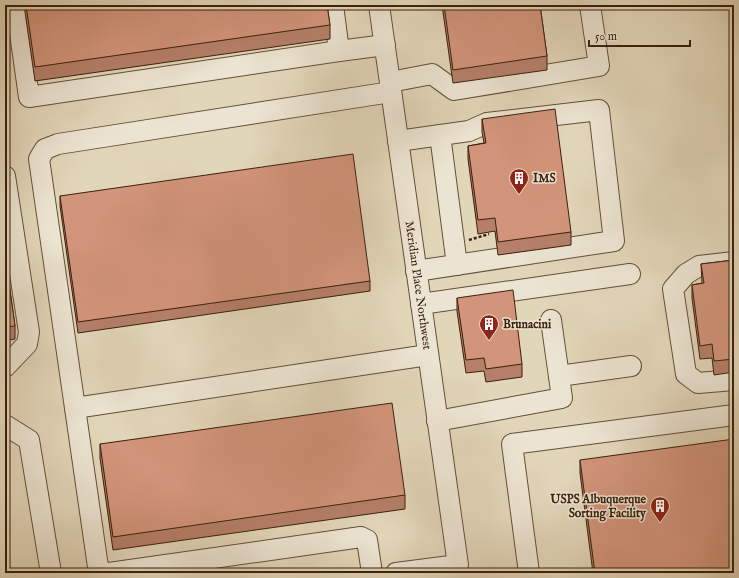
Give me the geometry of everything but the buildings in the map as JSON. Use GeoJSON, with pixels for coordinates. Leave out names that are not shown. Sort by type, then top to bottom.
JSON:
{"type":"FeatureCollection","features":[{"type":"Feature","properties":{"kind":"street"},"geometry":{"type":"LineString","coordinates":[[16,5],[30,97],[384,45]]}},
{"type":"Feature","properties":{"kind":"street"},"geometry":{"type":"LineString","coordinates":[[333,5],[339,51]]}},
{"type":"Feature","properties":{"kind":"street","name":"Meridian Place Northwest"},"geometry":{"type":"LineString","coordinates":[[379,5],[458,565],[396,573]]}},
{"type":"Feature","properties":{"kind":"street"},"geometry":{"type":"LineString","coordinates":[[105,573],[98,567],[39,159],[45,149],[58,144],[391,87],[432,74],[454,90],[599,66],[590,5]]}},
{"type":"Feature","properties":{"kind":"street"},"geometry":{"type":"LineString","coordinates":[[398,141],[469,131],[487,123],[599,110],[614,241],[416,271]]}},
{"type":"Feature","properties":{"kind":"street"},"geometry":{"type":"LineString","coordinates":[[440,135],[457,265]]}},
{"type":"Feature","properties":{"kind":"street"},"geometry":{"type":"LineString","coordinates":[[5,176],[29,332],[26,344],[5,367]]}},
{"type":"Feature","properties":{"kind":"street"},"geometry":{"type":"LineString","coordinates":[[734,262],[699,266],[686,274],[673,289],[686,374],[698,383],[734,380]]}},
{"type":"Feature","properties":{"kind":"street"},"geometry":{"type":"LineString","coordinates":[[421,304],[630,274]]}},
{"type":"Feature","properties":{"kind":"street"},"geometry":{"type":"LineString","coordinates":[[437,420],[562,398],[551,320]]}},
{"type":"Feature","properties":{"kind":"street"},"geometry":{"type":"LineString","coordinates":[[75,408],[428,356]]}},
{"type":"Feature","properties":{"kind":"street"},"geometry":{"type":"LineString","coordinates":[[559,376],[631,366]]}},
{"type":"Feature","properties":{"kind":"street"},"geometry":{"type":"LineString","coordinates":[[529,573],[512,444],[734,415]]}},
{"type":"Feature","properties":{"kind":"street"},"geometry":{"type":"LineString","coordinates":[[5,425],[29,440],[51,573]]}},
{"type":"Feature","properties":{"kind":"street"},"geometry":{"type":"LineString","coordinates":[[109,573],[171,569],[361,537],[367,540],[372,573]]}},
{"type":"Feature","properties":{"kind":"path"},"geometry":{"type":"LineString","coordinates":[[466,240],[471,240],[489,234]]}},
{"type":"Feature","properties":{"kind":"place","name":"IMS"},"geometry":{"type":"Point","coordinates":[519,195]}},
{"type":"Feature","properties":{"kind":"place","name":"Brunacini"},"geometry":{"type":"Point","coordinates":[489,341]}},
{"type":"Feature","properties":{"kind":"place","name":"USPS Albuquerque Sorting Facility"},"geometry":{"type":"Point","coordinates":[660,523]}}]}
